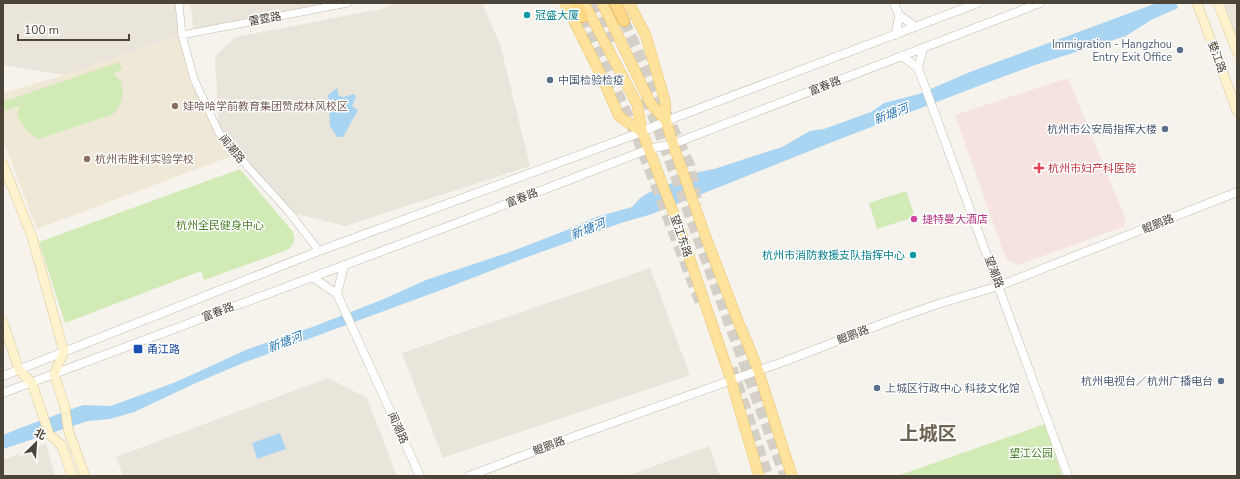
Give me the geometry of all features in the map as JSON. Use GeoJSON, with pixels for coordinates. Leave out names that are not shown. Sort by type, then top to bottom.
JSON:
{"type":"FeatureCollection","features":[{"type":"Feature","properties":{"kind":"highway"},"geometry":{"type":"LineString","coordinates":[[576,3],[582,17]]}},
{"type":"Feature","properties":{"kind":"highway"},"geometry":{"type":"LineString","coordinates":[[615,3],[624,21]]}},
{"type":"Feature","properties":{"kind":"main road"},"geometry":{"type":"LineString","coordinates":[[565,3],[599,71],[619,116],[642,132]]}},
{"type":"Feature","properties":{"kind":"main road","name":"望江东路"},"geometry":{"type":"LineString","coordinates":[[584,3],[637,104],[642,132],[677,223],[731,380],[759,476]]}},
{"type":"Feature","properties":{"kind":"main road"},"geometry":{"type":"LineString","coordinates":[[602,3],[651,104],[666,121]]}},
{"type":"Feature","properties":{"kind":"main road"},"geometry":{"type":"LineString","coordinates":[[629,3],[646,36],[665,101],[666,121]]}},
{"type":"Feature","properties":{"kind":"main road","name":"婺江路"},"geometry":{"type":"LineString","coordinates":[[1197,3],[1237,111]]}},
{"type":"Feature","properties":{"kind":"main road","name":"婺江路"},"geometry":{"type":"LineString","coordinates":[[1218,3],[1237,52]]}},
{"type":"Feature","properties":{"kind":"main road","name":"望江东路"},"geometry":{"type":"LineString","coordinates":[[666,121],[696,211],[758,370],[792,476]]}},
{"type":"Feature","properties":{"kind":"main road"},"geometry":{"type":"LineString","coordinates":[[3,164],[32,237],[64,352],[54,374],[65,407],[68,430],[85,476]]}},
{"type":"Feature","properties":{"kind":"main road"},"geometry":{"type":"LineString","coordinates":[[3,322],[19,370],[32,383],[49,434],[62,446],[72,476]]}},
{"type":"Feature","properties":{"kind":"street","name":"闻潮路"},"geometry":{"type":"LineString","coordinates":[[179,3],[182,35],[194,79],[219,133],[289,212],[319,251]]}},
{"type":"Feature","properties":{"kind":"street","name":"雷霆路"},"geometry":{"type":"LineString","coordinates":[[182,35],[348,3]]}},
{"type":"Feature","properties":{"kind":"street"},"geometry":{"type":"LineString","coordinates":[[894,3],[899,16],[896,35]]}},
{"type":"Feature","properties":{"kind":"street","name":"富春路"},"geometry":{"type":"LineString","coordinates":[[3,376],[319,251],[642,132],[666,121],[978,3]]}},
{"type":"Feature","properties":{"kind":"street","name":"富春路"},"geometry":{"type":"LineString","coordinates":[[3,393],[465,220],[649,149],[673,144],[1040,3]]}},
{"type":"Feature","properties":{"kind":"street"},"geometry":{"type":"LineString","coordinates":[[899,16],[916,27]]}},
{"type":"Feature","properties":{"kind":"street"},"geometry":{"type":"LineString","coordinates":[[920,72],[923,48]]}},
{"type":"Feature","properties":{"kind":"street"},"geometry":{"type":"LineString","coordinates":[[902,56],[920,72]]}},
{"type":"Feature","properties":{"kind":"street","name":"望潮路"},"geometry":{"type":"LineString","coordinates":[[920,72],[1068,476]]}},
{"type":"Feature","properties":{"kind":"street","name":"鲲鹏路"},"geometry":{"type":"LineString","coordinates":[[469,476],[941,303],[999,286],[1237,192]]}},
{"type":"Feature","properties":{"kind":"street"},"geometry":{"type":"LineString","coordinates":[[312,277],[337,294],[344,265]]}},
{"type":"Feature","properties":{"kind":"street","name":"闻潮路"},"geometry":{"type":"LineString","coordinates":[[337,294],[420,476]]}},
{"type":"Feature","properties":{"kind":"shaded area"},"geometry":{"type":"Polygon","coordinates":[[[3,3],[179,3],[182,35],[64,75],[3,65],[3,3]]]}},
{"type":"Feature","properties":{"kind":"shaded area"},"geometry":{"type":"Polygon","coordinates":[[[190,3],[343,3],[194,32],[190,3]]]}},
{"type":"Feature","properties":{"kind":"shaded area"},"geometry":{"type":"Polygon","coordinates":[[[396,3],[482,3],[500,44],[530,166],[345,226],[289,212],[219,133],[215,56],[236,37],[381,9],[396,3]]]}},
{"type":"Feature","properties":{"kind":"shaded area"},"geometry":{"type":"Polygon","coordinates":[[[1218,3],[1237,3],[1237,52],[1218,3]]]}},
{"type":"Feature","properties":{"kind":"shaded area","name":"杭州市胜利实验学校"},"geometry":{"type":"Polygon","coordinates":[[[182,35],[194,79],[219,133],[237,154],[37,229],[3,140],[3,93],[64,75],[182,35]]]}},
{"type":"Feature","properties":{"kind":"shaded area","name":"杭州市妇产科医院"},"geometry":{"type":"Polygon","coordinates":[[[1068,78],[1126,220],[1123,227],[1018,265],[1006,259],[955,115],[1068,78]]]}},
{"type":"Feature","properties":{"kind":"shaded area"},"geometry":{"type":"Polygon","coordinates":[[[650,268],[690,375],[443,458],[402,353],[650,268]]]}},
{"type":"Feature","properties":{"kind":"shaded area"},"geometry":{"type":"Polygon","coordinates":[[[328,378],[367,398],[397,476],[123,476],[116,457],[328,378]]]}},
{"type":"Feature","properties":{"kind":"shaded area"},"geometry":{"type":"Polygon","coordinates":[[[46,443],[55,476],[3,476],[3,460],[46,443]]]}},
{"type":"Feature","properties":{"kind":"shaded area"},"geometry":{"type":"Polygon","coordinates":[[[709,446],[720,476],[627,476],[709,446]]]}},
{"type":"Feature","properties":{"kind":"green space"},"geometry":{"type":"Polygon","coordinates":[[[119,62],[122,69],[113,74],[121,81],[122,95],[121,102],[114,114],[39,139],[29,132],[21,122],[17,114],[20,106],[5,111],[3,102],[119,62]]]}},
{"type":"Feature","properties":{"kind":"green space","name":"杭州全民健身中心"},"geometry":{"type":"Polygon","coordinates":[[[240,169],[293,232],[293,244],[287,250],[204,280],[201,271],[65,323],[39,242],[240,169]]]}},
{"type":"Feature","properties":{"kind":"green space"},"geometry":{"type":"Polygon","coordinates":[[[906,191],[915,217],[877,229],[869,203],[906,191]]]}},
{"type":"Feature","properties":{"kind":"green space","name":"望江公园"},"geometry":{"type":"Polygon","coordinates":[[[1045,424],[1062,476],[897,476],[1045,424]]]}},
{"type":"Feature","properties":{"kind":"water","name":"新塘河"},"geometry":{"type":"Polygon","coordinates":[[[1157,3],[1176,3],[1178,8],[1151,20],[1126,36],[1035,65],[840,139],[649,215],[624,222],[511,263],[243,363],[134,412],[110,419],[88,421],[3,449],[3,435],[23,427],[83,405],[111,406],[176,382],[248,349],[315,326],[384,299],[426,280],[510,252],[596,217],[632,207],[640,198],[648,193],[699,172],[714,169],[782,147],[810,131],[824,129],[871,112],[884,103],[919,94],[970,72],[1157,3]]]}},
{"type":"Feature","properties":{"kind":"water"},"geometry":{"type":"Polygon","coordinates":[[[337,88],[339,96],[343,97],[354,94],[356,97],[352,106],[358,110],[343,137],[337,137],[330,126],[328,95],[337,88]]]}},
{"type":"Feature","properties":{"kind":"water"},"geometry":{"type":"Polygon","coordinates":[[[280,433],[286,449],[257,459],[252,443],[280,433]]]}},
{"type":"Feature","properties":{"kind":"tunnel"},"geometry":{"type":"LineString","coordinates":[[592,3],[610,44]]}},
{"type":"Feature","properties":{"kind":"tunnel"},"geometry":{"type":"LineString","coordinates":[[583,17],[638,139],[702,307]]}},
{"type":"Feature","properties":{"kind":"tunnel"},"geometry":{"type":"LineString","coordinates":[[624,21],[690,166],[697,205]]}},
{"type":"Feature","properties":{"kind":"tunnel"},"geometry":{"type":"LineString","coordinates":[[646,98],[785,476]]}},
{"type":"Feature","properties":{"kind":"tunnel"},"geometry":{"type":"LineString","coordinates":[[732,368],[768,476]]}},
{"type":"Feature","properties":{"kind":"place","name":"冠盛大厦"},"geometry":{"type":"Point","coordinates":[527,15]}},
{"type":"Feature","properties":{"kind":"place","name":"Immigration - Hangzhou Entry Exit Office"},"geometry":{"type":"Point","coordinates":[1180,50]}},
{"type":"Feature","properties":{"kind":"place","name":"中国检验检疫"},"geometry":{"type":"Point","coordinates":[550,80]}},
{"type":"Feature","properties":{"kind":"place","name":"娃哈哈学前教育集团赞成林风校区"},"geometry":{"type":"Point","coordinates":[175,106]}},
{"type":"Feature","properties":{"kind":"place","name":"杭州市公安局指挥大楼"},"geometry":{"type":"Point","coordinates":[1165,129]}},
{"type":"Feature","properties":{"kind":"place","name":"杭州市胜利实验学校"},"geometry":{"type":"Point","coordinates":[87,159]}},
{"type":"Feature","properties":{"kind":"place","name":"杭州市妇产科医院"},"geometry":{"type":"Point","coordinates":[1039,168]}},
{"type":"Feature","properties":{"kind":"place","name":"捷特曼大酒店"},"geometry":{"type":"Point","coordinates":[914,219]}},
{"type":"Feature","properties":{"kind":"place","name":"杭州市消防救援支队指挥中心"},"geometry":{"type":"Point","coordinates":[913,255]}},
{"type":"Feature","properties":{"kind":"place","name":"甬江路"},"geometry":{"type":"Point","coordinates":[138,349]}},
{"type":"Feature","properties":{"kind":"place","name":"杭州电视台／杭州广播电台"},"geometry":{"type":"Point","coordinates":[1221,381]}},
{"type":"Feature","properties":{"kind":"place","name":"上城区行政中心 科技文化馆"},"geometry":{"type":"Point","coordinates":[877,388]}},
{"type":"Feature","properties":{"kind":"district","name":"上城区"},"geometry":{"type":"Point","coordinates":[928,434]}}]}
